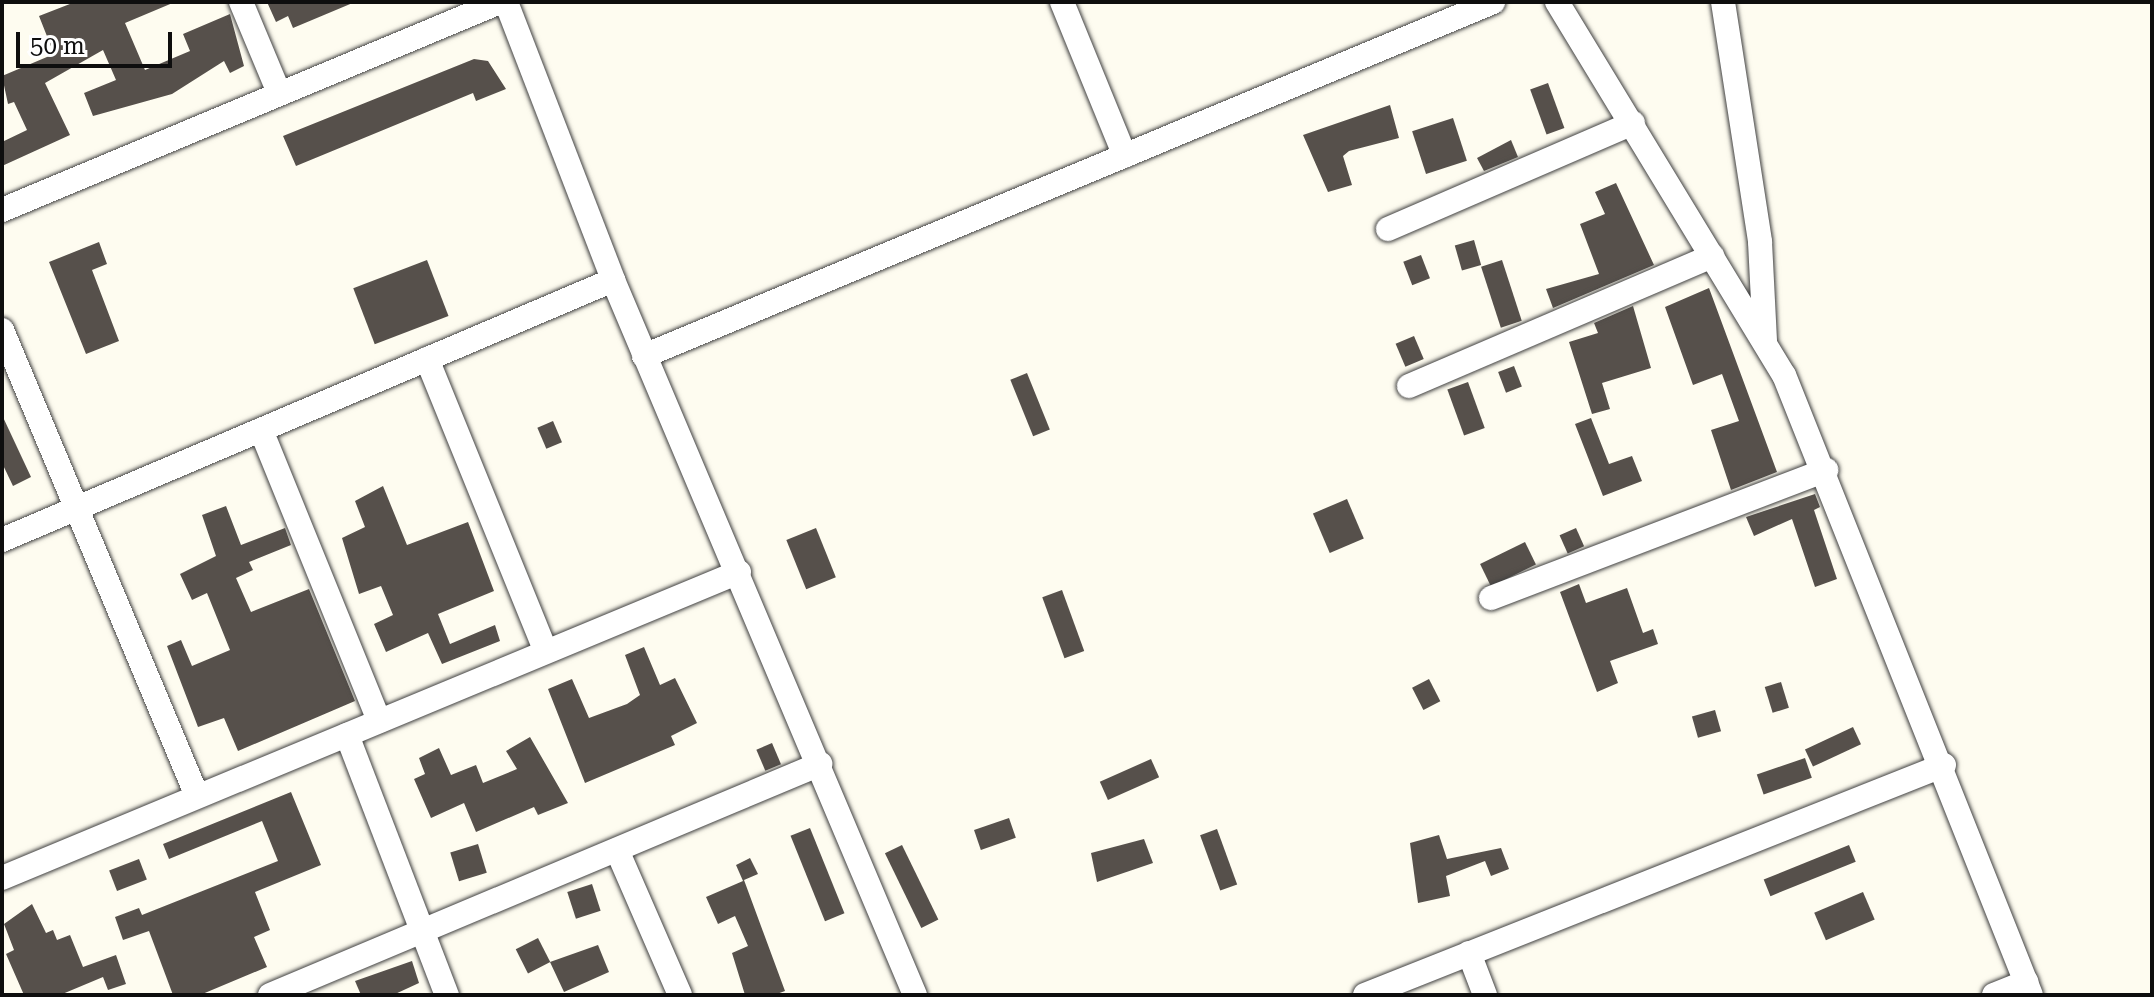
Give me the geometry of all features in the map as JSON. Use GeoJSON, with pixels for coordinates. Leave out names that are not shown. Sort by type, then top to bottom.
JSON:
{"type":"FeatureCollection","features":[{"type":"Feature","properties":{"kind":"street"},"geometry":{"type":"LineString","coordinates":[[241,2],[279,93]]}},
{"type":"Feature","properties":{"kind":"street"},"geometry":{"type":"LineString","coordinates":[[2,210],[503,2],[644,356],[739,572],[915,995]]}},
{"type":"Feature","properties":{"kind":"street"},"geometry":{"type":"LineString","coordinates":[[1062,2],[1125,156]]}},
{"type":"Feature","properties":{"kind":"street"},"geometry":{"type":"LineString","coordinates":[[644,356],[1493,2]]}},
{"type":"Feature","properties":{"kind":"street"},"geometry":{"type":"LineString","coordinates":[[1557,2],[1765,344],[1826,470],[2029,988],[1994,995]]}},
{"type":"Feature","properties":{"kind":"street"},"geometry":{"type":"LineString","coordinates":[[1723,2],[1760,242],[1765,344]]}},
{"type":"Feature","properties":{"kind":"street"},"geometry":{"type":"LineString","coordinates":[[1388,229],[1633,123]]}},
{"type":"Feature","properties":{"kind":"street"},"geometry":{"type":"LineString","coordinates":[[1409,386],[1712,256]]}},
{"type":"Feature","properties":{"kind":"street"},"geometry":{"type":"LineString","coordinates":[[2,540],[613,280]]}},
{"type":"Feature","properties":{"kind":"street"},"geometry":{"type":"LineString","coordinates":[[2,330],[197,796]]}},
{"type":"Feature","properties":{"kind":"street"},"geometry":{"type":"LineString","coordinates":[[427,359],[545,650]]}},
{"type":"Feature","properties":{"kind":"street"},"geometry":{"type":"LineString","coordinates":[[261,430],[379,721]]}},
{"type":"Feature","properties":{"kind":"street"},"geometry":{"type":"LineString","coordinates":[[1491,598],[1826,470]]}},
{"type":"Feature","properties":{"kind":"street"},"geometry":{"type":"LineString","coordinates":[[2,878],[739,572]]}},
{"type":"Feature","properties":{"kind":"street"},"geometry":{"type":"LineString","coordinates":[[347,735],[447,995]]}},
{"type":"Feature","properties":{"kind":"street"},"geometry":{"type":"LineString","coordinates":[[270,995],[820,764]]}},
{"type":"Feature","properties":{"kind":"street"},"geometry":{"type":"LineString","coordinates":[[1365,995],[1944,765]]}},
{"type":"Feature","properties":{"kind":"street"},"geometry":{"type":"LineString","coordinates":[[617,850],[680,995]]}},
{"type":"Feature","properties":{"kind":"street"},"geometry":{"type":"LineString","coordinates":[[1469,953],[1485,995]]}},
{"type":"Feature","properties":{"kind":"building"},"geometry":{"type":"Polygon","coordinates":[[[75,2],[175,2],[125,23],[145,70],[190,51],[183,34],[230,14],[244,66],[230,73],[224,61],[172,94],[93,116],[84,93],[116,80],[103,50],[45,83],[70,135],[2,166],[2,142],[27,130],[14,102],[8,104],[2,76],[54,54],[39,16],[75,2]]]}},
{"type":"Feature","properties":{"kind":"building"},"geometry":{"type":"Polygon","coordinates":[[[267,2],[355,2],[293,28],[288,16],[276,22],[267,2]]]}},
{"type":"Feature","properties":{"kind":"building"},"geometry":{"type":"Polygon","coordinates":[[[474,59],[488,61],[506,89],[476,101],[473,93],[296,166],[283,136],[474,59]]]}},
{"type":"Feature","properties":{"kind":"building"},"geometry":{"type":"Polygon","coordinates":[[[1548,83],[1564,128],[1547,135],[1530,89],[1548,83]]]}},
{"type":"Feature","properties":{"kind":"building"},"geometry":{"type":"Polygon","coordinates":[[[1390,105],[1399,138],[1349,151],[1343,156],[1352,185],[1328,192],[1303,135],[1390,105]]]}},
{"type":"Feature","properties":{"kind":"building"},"geometry":{"type":"Polygon","coordinates":[[[1453,118],[1467,161],[1426,174],[1412,131],[1453,118]]]}},
{"type":"Feature","properties":{"kind":"building"},"geometry":{"type":"Polygon","coordinates":[[[1511,140],[1518,157],[1484,171],[1477,158],[1511,140]]]}},
{"type":"Feature","properties":{"kind":"building"},"geometry":{"type":"Polygon","coordinates":[[[1616,183],[1654,265],[1553,308],[1546,289],[1599,274],[1580,224],[1605,214],[1595,192],[1616,183]]]}},
{"type":"Feature","properties":{"kind":"building"},"geometry":{"type":"Polygon","coordinates":[[[1474,240],[1481,265],[1462,271],[1455,246],[1474,240]]]}},
{"type":"Feature","properties":{"kind":"building"},"geometry":{"type":"Polygon","coordinates":[[[99,242],[107,264],[92,270],[119,341],[86,354],[49,262],[99,242]]]}},
{"type":"Feature","properties":{"kind":"building"},"geometry":{"type":"Polygon","coordinates":[[[1421,255],[1430,278],[1412,285],[1403,262],[1421,255]]]}},
{"type":"Feature","properties":{"kind":"building"},"geometry":{"type":"Polygon","coordinates":[[[427,260],[449,316],[375,344],[353,288],[427,260]]]}},
{"type":"Feature","properties":{"kind":"building"},"geometry":{"type":"Polygon","coordinates":[[[1502,260],[1522,321],[1501,328],[1481,267],[1502,260]]]}},
{"type":"Feature","properties":{"kind":"building"},"geometry":{"type":"Polygon","coordinates":[[[1709,288],[1777,472],[1731,490],[1711,430],[1739,421],[1722,374],[1693,385],[1665,307],[1709,288]]]}},
{"type":"Feature","properties":{"kind":"building"},"geometry":{"type":"Polygon","coordinates":[[[1633,306],[1651,368],[1602,383],[1610,409],[1592,414],[1569,342],[1598,333],[1594,323],[1633,306]]]}},
{"type":"Feature","properties":{"kind":"building"},"geometry":{"type":"Polygon","coordinates":[[[1414,336],[1424,359],[1405,367],[1396,344],[1414,336]]]}},
{"type":"Feature","properties":{"kind":"building"},"geometry":{"type":"Polygon","coordinates":[[[1514,366],[1522,387],[1506,393],[1498,372],[1514,366]]]}},
{"type":"Feature","properties":{"kind":"building"},"geometry":{"type":"Polygon","coordinates":[[[1027,373],[1050,430],[1033,436],[1010,380],[1027,373]]]}},
{"type":"Feature","properties":{"kind":"building"},"geometry":{"type":"Polygon","coordinates":[[[1468,382],[1485,428],[1464,436],[1447,390],[1468,382]]]}},
{"type":"Feature","properties":{"kind":"building"},"geometry":{"type":"Polygon","coordinates":[[[2,415],[31,477],[13,486],[2,463],[2,415]]]}},
{"type":"Feature","properties":{"kind":"building"},"geometry":{"type":"Polygon","coordinates":[[[1591,418],[1609,464],[1632,456],[1642,481],[1603,496],[1575,424],[1591,418]]]}},
{"type":"Feature","properties":{"kind":"building"},"geometry":{"type":"Polygon","coordinates":[[[553,421],[562,442],[546,449],[537,428],[553,421]]]}},
{"type":"Feature","properties":{"kind":"building"},"geometry":{"type":"Polygon","coordinates":[[[383,486],[407,545],[468,522],[494,591],[438,614],[450,644],[495,625],[500,641],[442,664],[428,633],[386,652],[374,624],[393,615],[381,586],[359,594],[342,538],[365,527],[355,501],[383,486]]]}},
{"type":"Feature","properties":{"kind":"building"},"geometry":{"type":"Polygon","coordinates":[[[1815,494],[1820,507],[1814,510],[1837,579],[1815,587],[1792,519],[1754,536],[1746,517],[1815,494]]]}},
{"type":"Feature","properties":{"kind":"building"},"geometry":{"type":"Polygon","coordinates":[[[1347,499],[1364,539],[1330,553],[1313,513],[1347,499]]]}},
{"type":"Feature","properties":{"kind":"building"},"geometry":{"type":"Polygon","coordinates":[[[226,506],[241,545],[285,528],[291,545],[249,562],[253,570],[236,578],[251,612],[309,589],[355,701],[238,751],[224,718],[198,727],[167,646],[181,640],[192,666],[230,650],[207,593],[192,600],[180,574],[216,556],[202,515],[226,506]]]}},
{"type":"Feature","properties":{"kind":"building"},"geometry":{"type":"Polygon","coordinates":[[[816,528],[836,577],[806,589],[786,540],[816,528]]]}},
{"type":"Feature","properties":{"kind":"building"},"geometry":{"type":"Polygon","coordinates":[[[1576,528],[1584,546],[1568,554],[1560,535],[1576,528]]]}},
{"type":"Feature","properties":{"kind":"building"},"geometry":{"type":"Polygon","coordinates":[[[1525,542],[1536,564],[1491,586],[1480,564],[1525,542]]]}},
{"type":"Feature","properties":{"kind":"building"},"geometry":{"type":"Polygon","coordinates":[[[1579,584],[1586,603],[1627,588],[1643,633],[1653,629],[1658,644],[1610,661],[1618,683],[1597,692],[1560,592],[1579,584]]]}},
{"type":"Feature","properties":{"kind":"building"},"geometry":{"type":"Polygon","coordinates":[[[1062,590],[1084,651],[1064,658],[1042,597],[1062,590]]]}},
{"type":"Feature","properties":{"kind":"building"},"geometry":{"type":"Polygon","coordinates":[[[644,647],[660,685],[675,678],[697,723],[671,736],[675,745],[585,783],[548,689],[572,679],[589,718],[627,704],[640,695],[625,655],[644,647]]]}},
{"type":"Feature","properties":{"kind":"building"},"geometry":{"type":"Polygon","coordinates":[[[1429,679],[1440,701],[1423,710],[1412,688],[1429,679]]]}},
{"type":"Feature","properties":{"kind":"building"},"geometry":{"type":"Polygon","coordinates":[[[1781,682],[1789,708],[1773,713],[1765,687],[1781,682]]]}},
{"type":"Feature","properties":{"kind":"building"},"geometry":{"type":"Polygon","coordinates":[[[1715,710],[1721,731],[1698,738],[1692,717],[1715,710]]]}},
{"type":"Feature","properties":{"kind":"building"},"geometry":{"type":"Polygon","coordinates":[[[1853,727],[1861,744],[1813,767],[1805,749],[1853,727]]]}},
{"type":"Feature","properties":{"kind":"building"},"geometry":{"type":"Polygon","coordinates":[[[530,737],[568,803],[538,815],[534,807],[476,832],[464,803],[431,818],[414,779],[425,774],[419,758],[439,748],[451,775],[476,765],[483,783],[517,769],[506,751],[530,737]]]}},
{"type":"Feature","properties":{"kind":"building"},"geometry":{"type":"Polygon","coordinates":[[[772,743],[781,764],[765,771],[756,750],[772,743]]]}},
{"type":"Feature","properties":{"kind":"building"},"geometry":{"type":"Polygon","coordinates":[[[1805,758],[1812,778],[1764,794],[1757,775],[1805,758]]]}},
{"type":"Feature","properties":{"kind":"building"},"geometry":{"type":"Polygon","coordinates":[[[1151,759],[1159,777],[1108,800],[1100,782],[1151,759]]]}},
{"type":"Feature","properties":{"kind":"building"},"geometry":{"type":"Polygon","coordinates":[[[291,792],[321,865],[255,892],[270,930],[254,937],[267,967],[200,995],[173,995],[149,931],[123,940],[115,917],[139,908],[142,915],[278,861],[262,821],[169,859],[163,844],[291,792]]]}},
{"type":"Feature","properties":{"kind":"building"},"geometry":{"type":"Polygon","coordinates":[[[1009,818],[1016,838],[981,850],[974,830],[1009,818]]]}},
{"type":"Feature","properties":{"kind":"building"},"geometry":{"type":"Polygon","coordinates":[[[810,828],[844,913],[825,921],[791,836],[810,828]]]}},
{"type":"Feature","properties":{"kind":"building"},"geometry":{"type":"Polygon","coordinates":[[[1217,829],[1237,884],[1220,891],[1200,835],[1217,829]]]}},
{"type":"Feature","properties":{"kind":"building"},"geometry":{"type":"Polygon","coordinates":[[[1439,835],[1447,859],[1501,848],[1509,869],[1491,876],[1485,861],[1446,876],[1450,896],[1418,903],[1410,843],[1439,835]]]}},
{"type":"Feature","properties":{"kind":"building"},"geometry":{"type":"Polygon","coordinates":[[[1144,839],[1153,863],[1097,882],[1091,853],[1144,839]]]}},
{"type":"Feature","properties":{"kind":"building"},"geometry":{"type":"Polygon","coordinates":[[[478,844],[487,873],[459,881],[450,852],[478,844]]]}},
{"type":"Feature","properties":{"kind":"building"},"geometry":{"type":"Polygon","coordinates":[[[902,845],[938,920],[921,928],[885,853],[902,845]]]}},
{"type":"Feature","properties":{"kind":"building"},"geometry":{"type":"Polygon","coordinates":[[[1849,845],[1856,862],[1770,896],[1764,879],[1849,845]]]}},
{"type":"Feature","properties":{"kind":"building"},"geometry":{"type":"Polygon","coordinates":[[[750,858],[758,874],[744,880],[785,991],[774,995],[745,995],[732,953],[748,946],[735,916],[718,924],[706,897],[743,881],[736,865],[750,858]]]}},
{"type":"Feature","properties":{"kind":"building"},"geometry":{"type":"Polygon","coordinates":[[[139,859],[147,880],[117,891],[109,870],[139,859]]]}},
{"type":"Feature","properties":{"kind":"building"},"geometry":{"type":"Polygon","coordinates":[[[592,884],[601,911],[576,919],[567,892],[592,884]]]}},
{"type":"Feature","properties":{"kind":"building"},"geometry":{"type":"Polygon","coordinates":[[[1863,892],[1875,920],[1826,940],[1814,913],[1863,892]]]}},
{"type":"Feature","properties":{"kind":"building"},"geometry":{"type":"Polygon","coordinates":[[[32,904],[46,933],[53,930],[57,940],[70,935],[83,967],[116,955],[126,984],[108,990],[103,977],[60,995],[24,995],[6,954],[14,950],[4,924],[32,904]]]}},
{"type":"Feature","properties":{"kind":"building"},"geometry":{"type":"Polygon","coordinates":[[[538,938],[550,962],[528,973],[516,949],[538,938]]]}},
{"type":"Feature","properties":{"kind":"building"},"geometry":{"type":"Polygon","coordinates":[[[598,945],[609,972],[564,992],[550,962],[598,945]]]}},
{"type":"Feature","properties":{"kind":"building"},"geometry":{"type":"Polygon","coordinates":[[[412,961],[419,983],[393,995],[361,995],[355,981],[412,961]]]}}]}
